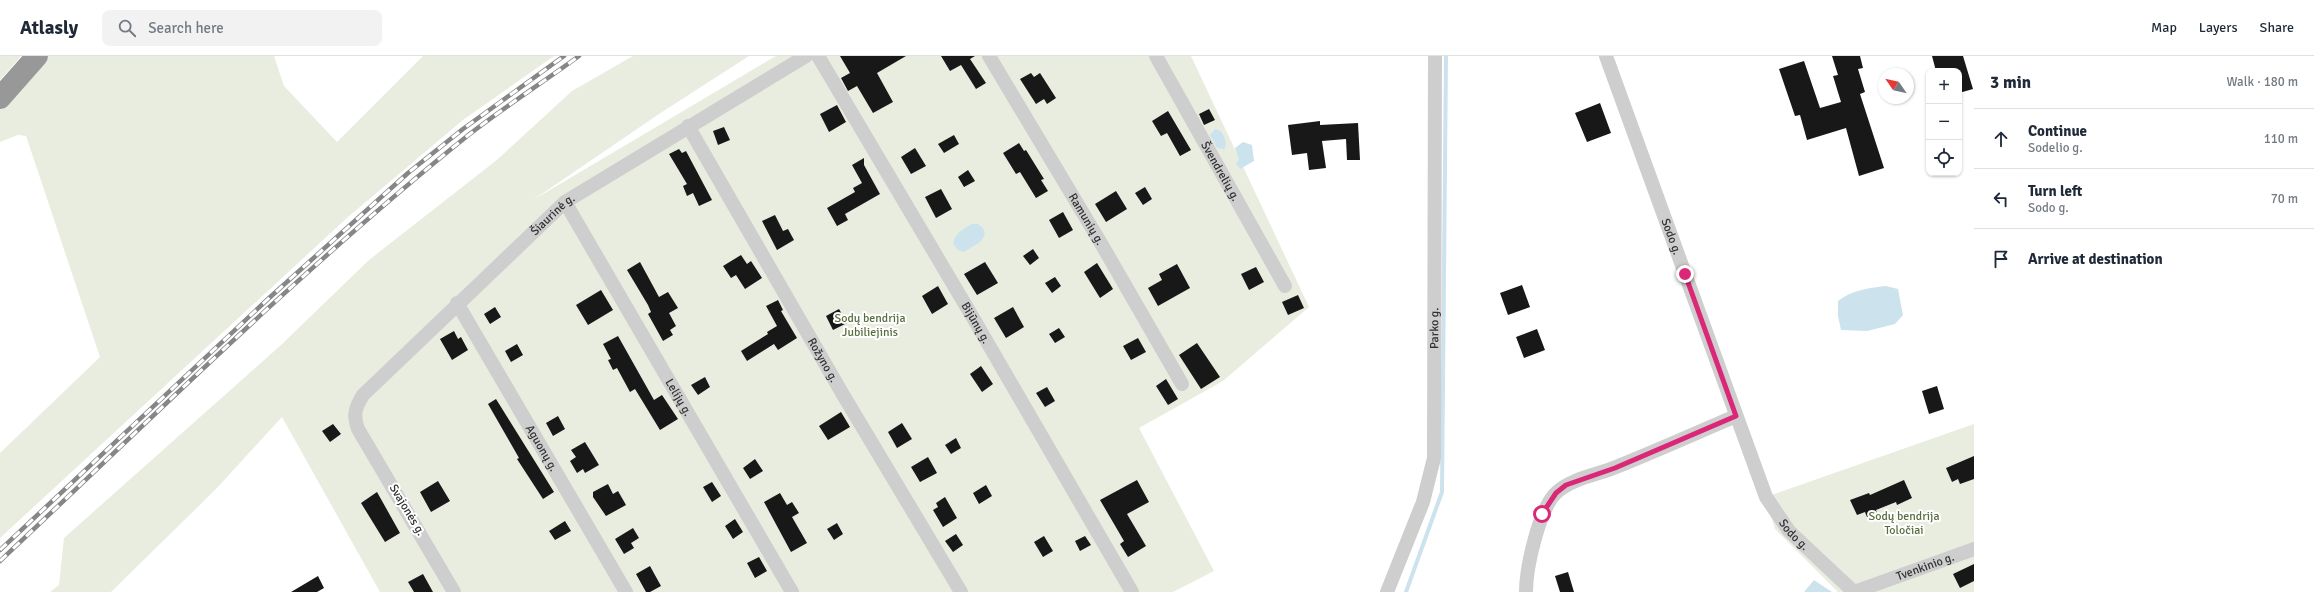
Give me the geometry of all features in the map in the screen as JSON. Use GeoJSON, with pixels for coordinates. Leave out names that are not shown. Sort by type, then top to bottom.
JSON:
{"type":"FeatureCollection","features":[{"type":"Feature","properties":{"kind":"highway"},"geometry":{"type":"LineString","coordinates":[[0,98],[37,56]]}},
{"type":"Feature","properties":{"kind":"street","name":"Šiaurinė g."},"geometry":{"type":"LineString","coordinates":[[358,429],[355,420],[355,408],[363,395],[458,303],[566,202],[688,126],[806,56]]}},
{"type":"Feature","properties":{"kind":"street","name":"Bijūnų g."},"geometry":{"type":"LineString","coordinates":[[818,56],[968,309],[1132,592]]}},
{"type":"Feature","properties":{"kind":"street","name":"Ramunių g."},"geometry":{"type":"LineString","coordinates":[[989,56],[1102,245],[1182,384]]}},
{"type":"Feature","properties":{"kind":"street","name":"Švendrelių g."},"geometry":{"type":"LineString","coordinates":[[1156,56],[1286,286]]}},
{"type":"Feature","properties":{"kind":"street","name":"Parko g."},"geometry":{"type":"LineString","coordinates":[[1387,592],[1424,502],[1434,458],[1435,56]]}},
{"type":"Feature","properties":{"kind":"street","name":"Sodo g."},"geometry":{"type":"LineString","coordinates":[[1606,56],[1766,497],[1789,531],[1854,592]]}},
{"type":"Feature","properties":{"kind":"street","name":"Rožyno g."},"geometry":{"type":"LineString","coordinates":[[688,126],[838,386],[961,592]]}},
{"type":"Feature","properties":{"kind":"street","name":"Lelijų g."},"geometry":{"type":"LineString","coordinates":[[566,202],[792,592]]}},
{"type":"Feature","properties":{"kind":"street","name":"Aguonų g."},"geometry":{"type":"LineString","coordinates":[[458,303],[626,592]]}},
{"type":"Feature","properties":{"kind":"street"},"geometry":{"type":"LineString","coordinates":[[1526,592],[1526,578],[1542,514],[1556,493],[1566,485],[1615,468],[1736,416]]}},
{"type":"Feature","properties":{"kind":"street","name":"Svajonės g."},"geometry":{"type":"LineString","coordinates":[[358,429],[454,592]]}},
{"type":"Feature","properties":{"kind":"street","name":"Tvenkinio g."},"geometry":{"type":"LineString","coordinates":[[1854,592],[1974,549]]}},
{"type":"Feature","properties":{"kind":"green space"},"geometry":{"type":"Polygon","coordinates":[[[0,56],[21,56],[0,80],[0,56]]]}},
{"type":"Feature","properties":{"kind":"green space"},"geometry":{"type":"Polygon","coordinates":[[[43,56],[274,56],[284,86],[337,142],[423,56],[554,56],[463,120],[348,217],[0,538],[0,453],[100,357],[26,136],[18,135],[0,142],[0,106],[43,56]]]}},
{"type":"Feature","properties":{"kind":"green space","name":"Sodų bendrija Jubiliejinis"},"geometry":{"type":"Polygon","coordinates":[[[633,56],[749,56],[659,114],[533,200],[776,56],[1191,56],[1309,307],[1223,381],[1139,428],[1214,571],[1173,592],[380,592],[282,417],[216,489],[111,592],[50,592],[59,585],[64,538],[281,345],[369,260],[498,159],[572,91],[633,56]]]}},
{"type":"Feature","properties":{"kind":"green space","name":"Sodų bendrija Toločiai"},"geometry":{"type":"Polygon","coordinates":[[[1974,424],[1974,592],[1838,592],[1775,529],[1766,497],[1974,424]]]}},
{"type":"Feature","properties":{"kind":"water"},"geometry":{"type":"Polygon","coordinates":[[[1215,129],[1221,131],[1224,136],[1226,143],[1225,149],[1217,148],[1210,135],[1215,129]]]}},
{"type":"Feature","properties":{"kind":"water"},"geometry":{"type":"Polygon","coordinates":[[[1243,142],[1252,145],[1254,161],[1240,169],[1236,163],[1239,160],[1235,148],[1243,142]]]}},
{"type":"Feature","properties":{"kind":"water"},"geometry":{"type":"Polygon","coordinates":[[[972,224],[978,224],[983,228],[985,235],[980,242],[964,252],[958,250],[953,244],[954,240],[958,234],[972,224]]]}},
{"type":"Feature","properties":{"kind":"water"},"geometry":{"type":"Polygon","coordinates":[[[1886,286],[1898,289],[1903,315],[1895,324],[1867,331],[1841,330],[1838,316],[1838,301],[1855,292],[1886,286]]]}},
{"type":"Feature","properties":{"kind":"water"},"geometry":{"type":"Polygon","coordinates":[[[1814,580],[1832,592],[1804,592],[1814,580]]]}},
{"type":"Feature","properties":{"kind":"building"},"geometry":{"type":"Polygon","coordinates":[[[840,56],[906,56],[877,73],[893,102],[873,113],[857,86],[848,91],[841,78],[850,73],[840,56]]]}},
{"type":"Feature","properties":{"kind":"building"},"geometry":{"type":"Polygon","coordinates":[[[941,56],[975,56],[970,59],[986,83],[976,89],[961,65],[950,71],[941,56]]]}},
{"type":"Feature","properties":{"kind":"building"},"geometry":{"type":"Polygon","coordinates":[[[1832,56],[1860,56],[1863,68],[1858,69],[1865,92],[1860,94],[1884,168],[1859,176],[1846,128],[1807,140],[1800,115],[1795,116],[1779,69],[1804,61],[1820,108],[1841,102],[1833,76],[1838,75],[1832,56]]]}},
{"type":"Feature","properties":{"kind":"building"},"geometry":{"type":"Polygon","coordinates":[[[1932,56],[1963,56],[1973,89],[1962,92],[1962,68],[1935,68],[1932,56]]]}},
{"type":"Feature","properties":{"kind":"building"},"geometry":{"type":"Polygon","coordinates":[[[1031,73],[1034,77],[1040,73],[1056,98],[1047,104],[1044,99],[1036,104],[1020,79],[1031,73]]]}},
{"type":"Feature","properties":{"kind":"building"},"geometry":{"type":"Polygon","coordinates":[[[1600,103],[1611,133],[1587,142],[1575,113],[1600,103]]]}},
{"type":"Feature","properties":{"kind":"building"},"geometry":{"type":"Polygon","coordinates":[[[837,105],[846,122],[829,132],[820,114],[837,105]]]}},
{"type":"Feature","properties":{"kind":"building"},"geometry":{"type":"Polygon","coordinates":[[[1209,109],[1215,120],[1204,125],[1199,114],[1209,109]]]}},
{"type":"Feature","properties":{"kind":"building"},"geometry":{"type":"Polygon","coordinates":[[[1168,111],[1191,150],[1180,156],[1167,133],[1161,136],[1152,121],[1168,111]]]}},
{"type":"Feature","properties":{"kind":"building"},"geometry":{"type":"Polygon","coordinates":[[[1320,121],[1320,125],[1358,123],[1360,160],[1347,160],[1346,139],[1322,141],[1326,168],[1309,170],[1307,153],[1292,155],[1288,125],[1320,121]]]}},
{"type":"Feature","properties":{"kind":"building"},"geometry":{"type":"Polygon","coordinates":[[[724,127],[730,140],[718,145],[713,131],[724,127]]]}},
{"type":"Feature","properties":{"kind":"building"},"geometry":{"type":"Polygon","coordinates":[[[954,135],[959,144],[944,153],[938,144],[954,135]]]}},
{"type":"Feature","properties":{"kind":"building"},"geometry":{"type":"Polygon","coordinates":[[[1019,143],[1024,151],[1026,150],[1044,179],[1041,180],[1048,191],[1036,198],[1020,172],[1016,174],[1003,153],[1019,143]]]}},
{"type":"Feature","properties":{"kind":"building"},"geometry":{"type":"Polygon","coordinates":[[[915,148],[926,166],[911,174],[901,157],[915,148]]]}},
{"type":"Feature","properties":{"kind":"building"},"geometry":{"type":"Polygon","coordinates":[[[679,149],[682,153],[686,151],[712,200],[699,206],[693,193],[687,196],[683,186],[687,184],[669,154],[679,149]]]}},
{"type":"Feature","properties":{"kind":"building"},"geometry":{"type":"Polygon","coordinates":[[[864,158],[864,165],[880,194],[845,214],[848,220],[837,226],[827,208],[855,192],[853,188],[862,183],[852,165],[864,158]]]}},
{"type":"Feature","properties":{"kind":"building"},"geometry":{"type":"Polygon","coordinates":[[[968,170],[975,181],[964,187],[958,177],[968,170]]]}},
{"type":"Feature","properties":{"kind":"building"},"geometry":{"type":"Polygon","coordinates":[[[1145,187],[1152,199],[1143,205],[1135,193],[1145,187]]]}},
{"type":"Feature","properties":{"kind":"building"},"geometry":{"type":"Polygon","coordinates":[[[941,189],[952,209],[936,218],[925,197],[941,189]]]}},
{"type":"Feature","properties":{"kind":"building"},"geometry":{"type":"Polygon","coordinates":[[[1116,191],[1127,209],[1106,222],[1095,204],[1116,191]]]}},
{"type":"Feature","properties":{"kind":"building"},"geometry":{"type":"Polygon","coordinates":[[[1063,212],[1073,230],[1059,238],[1049,220],[1063,212]]]}},
{"type":"Feature","properties":{"kind":"building"},"geometry":{"type":"Polygon","coordinates":[[[775,215],[783,231],[788,229],[794,240],[777,250],[762,221],[775,215]]]}},
{"type":"Feature","properties":{"kind":"building"},"geometry":{"type":"Polygon","coordinates":[[[1033,249],[1039,258],[1030,265],[1023,256],[1033,249]]]}},
{"type":"Feature","properties":{"kind":"building"},"geometry":{"type":"Polygon","coordinates":[[[741,255],[747,264],[751,261],[762,278],[745,289],[736,275],[731,278],[723,266],[741,255]]]}},
{"type":"Feature","properties":{"kind":"building"},"geometry":{"type":"Polygon","coordinates":[[[640,262],[659,297],[668,292],[678,308],[669,313],[676,326],[670,330],[673,335],[663,341],[648,314],[651,312],[648,305],[627,270],[640,262]]]}},
{"type":"Feature","properties":{"kind":"building"},"geometry":{"type":"Polygon","coordinates":[[[985,262],[998,283],[977,295],[964,274],[985,262]]]}},
{"type":"Feature","properties":{"kind":"building"},"geometry":{"type":"Polygon","coordinates":[[[1097,263],[1113,289],[1100,298],[1084,272],[1097,263]]]}},
{"type":"Feature","properties":{"kind":"building"},"geometry":{"type":"Polygon","coordinates":[[[1177,264],[1190,288],[1158,306],[1148,288],[1162,280],[1159,274],[1177,264]]]}},
{"type":"Feature","properties":{"kind":"building"},"geometry":{"type":"Polygon","coordinates":[[[1256,267],[1264,282],[1249,290],[1241,274],[1256,267]]]}},
{"type":"Feature","properties":{"kind":"building"},"geometry":{"type":"Polygon","coordinates":[[[1055,277],[1061,286],[1052,293],[1045,283],[1055,277]]]}},
{"type":"Feature","properties":{"kind":"building"},"geometry":{"type":"Polygon","coordinates":[[[1522,285],[1530,307],[1508,315],[1500,293],[1522,285]]]}},
{"type":"Feature","properties":{"kind":"building"},"geometry":{"type":"Polygon","coordinates":[[[938,286],[948,304],[932,314],[922,296],[938,286]]]}},
{"type":"Feature","properties":{"kind":"building"},"geometry":{"type":"Polygon","coordinates":[[[601,290],[613,310],[588,325],[576,305],[601,290]]]}},
{"type":"Feature","properties":{"kind":"building"},"geometry":{"type":"Polygon","coordinates":[[[1298,295],[1304,308],[1288,315],[1282,302],[1298,295]]]}},
{"type":"Feature","properties":{"kind":"building"},"geometry":{"type":"Polygon","coordinates":[[[778,300],[783,310],[781,311],[797,338],[778,350],[774,344],[747,361],[741,351],[768,334],[767,332],[777,326],[766,306],[778,300]]]}},
{"type":"Feature","properties":{"kind":"building"},"geometry":{"type":"Polygon","coordinates":[[[495,307],[501,317],[490,324],[484,314],[495,307]]]}},
{"type":"Feature","properties":{"kind":"building"},"geometry":{"type":"Polygon","coordinates":[[[1013,307],[1024,327],[1006,338],[994,318],[1013,307]]]}},
{"type":"Feature","properties":{"kind":"building"},"geometry":{"type":"Polygon","coordinates":[[[839,309],[847,323],[833,330],[826,316],[839,309]]]}},
{"type":"Feature","properties":{"kind":"building"},"geometry":{"type":"Polygon","coordinates":[[[1059,328],[1065,337],[1055,343],[1049,334],[1059,328]]]}},
{"type":"Feature","properties":{"kind":"building"},"geometry":{"type":"Polygon","coordinates":[[[1537,329],[1545,350],[1524,358],[1516,337],[1537,329]]]}},
{"type":"Feature","properties":{"kind":"building"},"geometry":{"type":"Polygon","coordinates":[[[454,331],[458,339],[461,337],[468,350],[452,360],[440,339],[454,331]]]}},
{"type":"Feature","properties":{"kind":"building"},"geometry":{"type":"Polygon","coordinates":[[[618,336],[654,400],[662,395],[678,419],[660,430],[635,389],[630,392],[617,368],[613,370],[608,360],[611,359],[603,344],[618,336]]]}},
{"type":"Feature","properties":{"kind":"building"},"geometry":{"type":"Polygon","coordinates":[[[1138,338],[1146,352],[1131,360],[1123,346],[1138,338]]]}},
{"type":"Feature","properties":{"kind":"building"},"geometry":{"type":"Polygon","coordinates":[[[1197,343],[1220,377],[1201,389],[1179,355],[1197,343]]]}},
{"type":"Feature","properties":{"kind":"building"},"geometry":{"type":"Polygon","coordinates":[[[517,344],[523,355],[511,362],[505,351],[517,344]]]}},
{"type":"Feature","properties":{"kind":"building"},"geometry":{"type":"Polygon","coordinates":[[[981,366],[993,384],[982,392],[970,374],[981,366]]]}},
{"type":"Feature","properties":{"kind":"building"},"geometry":{"type":"Polygon","coordinates":[[[705,377],[710,387],[698,395],[691,385],[705,377]]]}},
{"type":"Feature","properties":{"kind":"building"},"geometry":{"type":"Polygon","coordinates":[[[1166,379],[1178,399],[1168,405],[1156,386],[1166,379]]]}},
{"type":"Feature","properties":{"kind":"building"},"geometry":{"type":"Polygon","coordinates":[[[1937,386],[1944,409],[1929,414],[1922,391],[1937,386]]]}},
{"type":"Feature","properties":{"kind":"building"},"geometry":{"type":"Polygon","coordinates":[[[1047,387],[1055,401],[1045,407],[1036,393],[1047,387]]]}},
{"type":"Feature","properties":{"kind":"building"},"geometry":{"type":"Polygon","coordinates":[[[496,399],[554,492],[543,499],[517,459],[519,458],[488,404],[496,399]]]}},
{"type":"Feature","properties":{"kind":"building"},"geometry":{"type":"Polygon","coordinates":[[[841,412],[850,427],[828,440],[819,426],[841,412]]]}},
{"type":"Feature","properties":{"kind":"building"},"geometry":{"type":"Polygon","coordinates":[[[558,416],[565,429],[553,436],[546,423],[558,416]]]}},
{"type":"Feature","properties":{"kind":"building"},"geometry":{"type":"Polygon","coordinates":[[[902,423],[912,439],[897,448],[888,432],[902,423]]]}},
{"type":"Feature","properties":{"kind":"building"},"geometry":{"type":"Polygon","coordinates":[[[333,424],[341,434],[330,442],[322,431],[333,424]]]}},
{"type":"Feature","properties":{"kind":"building"},"geometry":{"type":"Polygon","coordinates":[[[956,438],[961,448],[951,454],[945,445],[956,438]]]}},
{"type":"Feature","properties":{"kind":"building"},"geometry":{"type":"Polygon","coordinates":[[[585,442],[599,465],[585,473],[583,469],[577,473],[570,461],[576,457],[571,450],[585,442]]]}},
{"type":"Feature","properties":{"kind":"building"},"geometry":{"type":"Polygon","coordinates":[[[1974,456],[1974,479],[1960,484],[1958,479],[1952,482],[1946,468],[1974,456]]]}},
{"type":"Feature","properties":{"kind":"building"},"geometry":{"type":"Polygon","coordinates":[[[928,457],[937,473],[920,482],[911,467],[928,457]]]}},
{"type":"Feature","properties":{"kind":"building"},"geometry":{"type":"Polygon","coordinates":[[[755,459],[763,471],[750,479],[743,468],[755,459]]]}},
{"type":"Feature","properties":{"kind":"building"},"geometry":{"type":"Polygon","coordinates":[[[1137,480],[1149,502],[1127,514],[1146,546],[1128,557],[1120,544],[1124,541],[1100,500],[1137,480]]]}},
{"type":"Feature","properties":{"kind":"building"},"geometry":{"type":"Polygon","coordinates":[[[1904,480],[1912,498],[1897,505],[1896,502],[1876,510],[1877,513],[1867,517],[1865,512],[1857,515],[1850,500],[1869,493],[1870,495],[1904,480]]]}},
{"type":"Feature","properties":{"kind":"building"},"geometry":{"type":"Polygon","coordinates":[[[438,481],[450,501],[431,512],[420,492],[438,481]]]}},
{"type":"Feature","properties":{"kind":"building"},"geometry":{"type":"Polygon","coordinates":[[[712,482],[721,496],[712,502],[703,487],[712,482]]]}},
{"type":"Feature","properties":{"kind":"building"},"geometry":{"type":"Polygon","coordinates":[[[608,484],[613,494],[618,491],[626,505],[606,516],[593,497],[593,492],[608,484]]]}},
{"type":"Feature","properties":{"kind":"building"},"geometry":{"type":"Polygon","coordinates":[[[986,485],[992,496],[979,504],[973,493],[986,485]]]}},
{"type":"Feature","properties":{"kind":"building"},"geometry":{"type":"Polygon","coordinates":[[[377,492],[400,533],[385,542],[361,503],[377,492]]]}},
{"type":"Feature","properties":{"kind":"building"},"geometry":{"type":"Polygon","coordinates":[[[780,493],[787,505],[792,502],[799,513],[792,517],[807,543],[791,552],[764,502],[780,493]]]}},
{"type":"Feature","properties":{"kind":"building"},"geometry":{"type":"Polygon","coordinates":[[[945,497],[957,518],[943,527],[933,510],[938,507],[936,503],[945,497]]]}},
{"type":"Feature","properties":{"kind":"building"},"geometry":{"type":"Polygon","coordinates":[[[735,519],[743,532],[733,539],[725,526],[735,519]]]}},
{"type":"Feature","properties":{"kind":"building"},"geometry":{"type":"Polygon","coordinates":[[[565,521],[571,531],[555,540],[549,531],[565,521]]]}},
{"type":"Feature","properties":{"kind":"building"},"geometry":{"type":"Polygon","coordinates":[[[837,523],[843,534],[834,540],[827,529],[837,523]]]}},
{"type":"Feature","properties":{"kind":"building"},"geometry":{"type":"Polygon","coordinates":[[[633,528],[639,538],[631,543],[634,548],[624,554],[615,539],[633,528]]]}},
{"type":"Feature","properties":{"kind":"building"},"geometry":{"type":"Polygon","coordinates":[[[956,534],[963,545],[953,552],[945,541],[956,534]]]}},
{"type":"Feature","properties":{"kind":"building"},"geometry":{"type":"Polygon","coordinates":[[[1044,536],[1053,551],[1043,557],[1034,542],[1044,536]]]}},
{"type":"Feature","properties":{"kind":"building"},"geometry":{"type":"Polygon","coordinates":[[[1085,536],[1091,545],[1080,551],[1075,541],[1085,536]]]}},
{"type":"Feature","properties":{"kind":"building"},"geometry":{"type":"Polygon","coordinates":[[[759,557],[767,571],[755,578],[747,563],[759,557]]]}},
{"type":"Feature","properties":{"kind":"building"},"geometry":{"type":"Polygon","coordinates":[[[1974,564],[1974,581],[1960,588],[1953,574],[1974,564]]]}},
{"type":"Feature","properties":{"kind":"building"},"geometry":{"type":"Polygon","coordinates":[[[650,566],[661,586],[650,592],[646,592],[636,574],[650,566]]]}},
{"type":"Feature","properties":{"kind":"building"},"geometry":{"type":"Polygon","coordinates":[[[1568,572],[1574,592],[1560,592],[1555,576],[1568,572]]]}},
{"type":"Feature","properties":{"kind":"building"},"geometry":{"type":"Polygon","coordinates":[[[423,574],[433,592],[414,592],[408,582],[423,574]]]}},
{"type":"Feature","properties":{"kind":"building"},"geometry":{"type":"Polygon","coordinates":[[[318,576],[324,588],[317,592],[291,592],[318,576]]]}},
{"type":"Feature","properties":{"kind":"waterway"},"geometry":{"type":"LineString","coordinates":[[1406,592],[1442,492],[1446,56]]}},
{"type":"Feature","properties":{"kind":"railway"},"geometry":{"type":"LineString","coordinates":[[0,550],[268,299],[408,173],[463,129],[564,56]]}},
{"type":"Feature","properties":{"kind":"railway"},"geometry":{"type":"LineString","coordinates":[[0,561],[229,344],[346,238],[466,137],[579,56]]}},
{"type":"Feature","properties":{"kind":"route"},"geometry":{"type":"LineString","coordinates":[[1542,514],[1556,493],[1566,485],[1615,468],[1736,416],[1685,274]]}}]}
